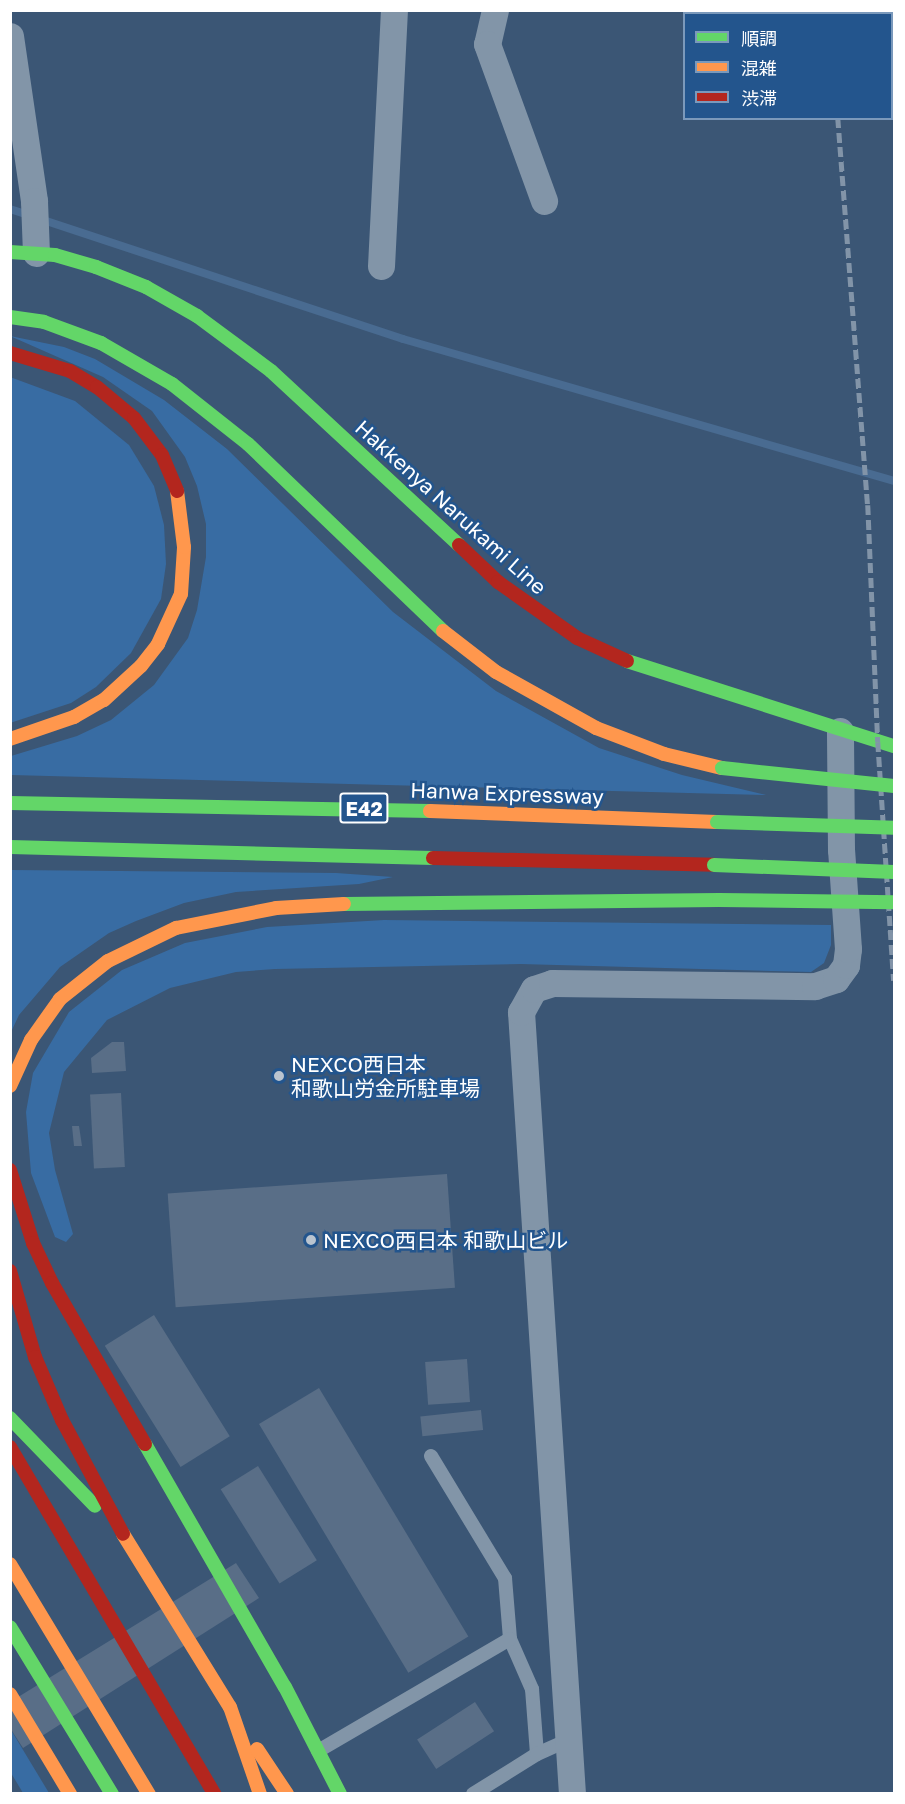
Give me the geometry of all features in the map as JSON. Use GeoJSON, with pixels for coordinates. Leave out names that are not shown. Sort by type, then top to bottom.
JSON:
{"type":"FeatureCollection","features":[{"type":"Feature","properties":{"kind":"main road","name":"Hakkenya Narukami Line"},"geometry":{"type":"LineString","coordinates":[[27,245],[146,287],[223,334],[271,371],[498,582],[577,638],[615,657],[894,746]]}},
{"type":"Feature","properties":{"kind":"main road"},"geometry":{"type":"LineString","coordinates":[[10,317],[44,322],[101,343],[172,384],[248,444],[426,618],[496,672],[596,728],[672,756],[722,768],[894,786]]}},
{"type":"Feature","properties":{"kind":"main road"},"geometry":{"type":"LineString","coordinates":[[10,353],[70,371],[97,387],[134,418],[162,455],[171,474],[179,497],[184,547],[181,594],[158,644],[141,666],[104,700],[74,717],[10,739]]}},
{"type":"Feature","properties":{"kind":"main road","name":"Hanwa Expressway"},"geometry":{"type":"LineString","coordinates":[[10,803],[390,809],[894,828]]}},
{"type":"Feature","properties":{"kind":"main road","name":"E42"},"geometry":{"type":"LineString","coordinates":[[10,847],[714,864],[894,872]]}},
{"type":"Feature","properties":{"kind":"main road"},"geometry":{"type":"LineString","coordinates":[[11,1086],[19,1063],[44,1021],[80,981],[133,946],[198,923],[276,908],[391,902],[719,900],[894,902]]}},
{"type":"Feature","properties":{"kind":"main road"},"geometry":{"type":"LineString","coordinates":[[10,1170],[33,1243],[52,1283],[285,1687],[340,1794]]}},
{"type":"Feature","properties":{"kind":"main road"},"geometry":{"type":"LineString","coordinates":[[10,1271],[24,1325],[46,1385],[124,1536],[287,1794]]}},
{"type":"Feature","properties":{"kind":"main road"},"geometry":{"type":"LineString","coordinates":[[10,1418],[124,1536]]}},
{"type":"Feature","properties":{"kind":"main road"},"geometry":{"type":"LineString","coordinates":[[10,1447],[214,1794]]}},
{"type":"Feature","properties":{"kind":"main road"},"geometry":{"type":"LineString","coordinates":[[10,1564],[149,1794]]}},
{"type":"Feature","properties":{"kind":"main road"},"geometry":{"type":"LineString","coordinates":[[10,1627],[112,1793]]}},
{"type":"Feature","properties":{"kind":"main road"},"geometry":{"type":"LineString","coordinates":[[10,1694],[70,1794]]}},
{"type":"Feature","properties":{"kind":"main road"},"geometry":{"type":"LineString","coordinates":[[230,1707],[260,1794]]}},
{"type":"Feature","properties":{"kind":"street"},"geometry":{"type":"LineString","coordinates":[[381,266],[394,10]]}},
{"type":"Feature","properties":{"kind":"street"},"geometry":{"type":"LineString","coordinates":[[495,10],[487,44],[544,201]]}},
{"type":"Feature","properties":{"kind":"street"},"geometry":{"type":"LineString","coordinates":[[10,36],[34,201],[27,245]]}},
{"type":"Feature","properties":{"kind":"street"},"geometry":{"type":"LineString","coordinates":[[572,1794],[521,1012],[534,989],[552,983],[815,986],[836,979],[846,965],[848,949],[841,850],[840,730]]}},
{"type":"Feature","properties":{"kind":"lane"},"geometry":{"type":"LineString","coordinates":[[431,1456],[505,1578],[510,1639],[532,1689],[537,1754]]}},
{"type":"Feature","properties":{"kind":"lane"},"geometry":{"type":"LineString","coordinates":[[318,1751],[510,1639]]}},
{"type":"Feature","properties":{"kind":"lane"},"geometry":{"type":"LineString","coordinates":[[473,1794],[537,1754],[568,1740]]}},
{"type":"Feature","properties":{"kind":"shaded area"},"geometry":{"type":"Polygon","coordinates":[[[10,336],[64,347],[95,359],[164,400],[227,449],[393,612],[496,691],[599,748],[682,775],[766,795],[11,775],[11,756],[77,736],[111,720],[154,685],[188,638],[197,610],[206,557],[206,524],[197,486],[185,457],[152,411],[103,377],[10,336]]]}},
{"type":"Feature","properties":{"kind":"shaded area"},"geometry":{"type":"Polygon","coordinates":[[[10,377],[75,401],[129,445],[154,486],[164,525],[166,564],[161,599],[131,653],[96,687],[71,703],[10,723],[10,377]]]}},
{"type":"Feature","properties":{"kind":"shaded area"},"geometry":{"type":"Polygon","coordinates":[[[11,870],[336,873],[393,877],[359,884],[236,892],[184,903],[136,921],[109,933],[60,967],[19,1015],[11,1032],[11,870]]]}},
{"type":"Feature","properties":{"kind":"shaded area"},"geometry":{"type":"Polygon","coordinates":[[[384,920],[831,925],[831,945],[824,963],[811,972],[521,964],[275,969],[236,972],[170,988],[107,1020],[64,1072],[49,1133],[55,1170],[73,1234],[66,1242],[55,1237],[31,1173],[26,1112],[33,1073],[69,1012],[122,970],[185,943],[267,927],[384,920]]]}},
{"type":"Feature","properties":{"kind":"shaded area"},"geometry":{"type":"Polygon","coordinates":[[[11,1730],[49,1793],[23,1793],[11,1773],[11,1730]]]}},
{"type":"Feature","properties":{"kind":"building"},"geometry":{"type":"Polygon","coordinates":[[[112,1042],[124,1042],[126,1071],[92,1073],[91,1058],[112,1042]]]}},
{"type":"Feature","properties":{"kind":"building"},"geometry":{"type":"Polygon","coordinates":[[[121,1093],[125,1167],[94,1169],[90,1095],[121,1093]]]}},
{"type":"Feature","properties":{"kind":"building"},"geometry":{"type":"Polygon","coordinates":[[[72,1126],[79,1126],[82,1146],[74,1146],[72,1126]]]}},
{"type":"Feature","properties":{"kind":"building","name":"NEXCO西日本 和歌山ビル"},"geometry":{"type":"Polygon","coordinates":[[[447,1174],[455,1288],[176,1307],[168,1194],[447,1174]]]}},
{"type":"Feature","properties":{"kind":"building"},"geometry":{"type":"Polygon","coordinates":[[[154,1315],[230,1436],[181,1467],[105,1346],[154,1315]]]}},
{"type":"Feature","properties":{"kind":"building"},"geometry":{"type":"Polygon","coordinates":[[[467,1359],[470,1402],[428,1405],[425,1362],[467,1359]]]}},
{"type":"Feature","properties":{"kind":"building"},"geometry":{"type":"Polygon","coordinates":[[[319,1388],[468,1637],[408,1673],[259,1424],[319,1388]]]}},
{"type":"Feature","properties":{"kind":"building"},"geometry":{"type":"Polygon","coordinates":[[[481,1410],[483,1430],[422,1436],[420,1416],[481,1410]]]}},
{"type":"Feature","properties":{"kind":"building"},"geometry":{"type":"Polygon","coordinates":[[[258,1466],[317,1560],[280,1583],[221,1489],[258,1466]]]}},
{"type":"Feature","properties":{"kind":"building"},"geometry":{"type":"Polygon","coordinates":[[[236,1563],[259,1598],[23,1748],[10,1728],[10,1702],[236,1563]]]}},
{"type":"Feature","properties":{"kind":"building"},"geometry":{"type":"Polygon","coordinates":[[[475,1702],[494,1731],[436,1769],[417,1740],[475,1702]]]}},
{"type":"Feature","properties":{"kind":"waterway"},"geometry":{"type":"LineString","coordinates":[[10,209],[403,339],[894,481]]}},
{"type":"Feature","properties":{"kind":"railway"},"geometry":{"type":"LineString","coordinates":[[838,120],[868,505],[878,742],[894,980]]}},
{"type":"Feature","properties":{"kind":"traffic: fast"},"geometry":{"type":"LineString","coordinates":[[10,252],[55,255],[96,267],[146,287],[197,316],[271,371],[459,545]]}},
{"type":"Feature","properties":{"kind":"traffic: fast"},"geometry":{"type":"LineString","coordinates":[[10,317],[44,322],[101,343],[172,384],[248,444],[443,631]]}},
{"type":"Feature","properties":{"kind":"traffic: fast"},"geometry":{"type":"LineString","coordinates":[[627,661],[894,746]]}},
{"type":"Feature","properties":{"kind":"traffic: fast"},"geometry":{"type":"LineString","coordinates":[[722,768],[894,786]]}},
{"type":"Feature","properties":{"kind":"traffic: fast"},"geometry":{"type":"LineString","coordinates":[[10,803],[430,811]]}},
{"type":"Feature","properties":{"kind":"traffic: fast"},"geometry":{"type":"LineString","coordinates":[[717,822],[894,828]]}},
{"type":"Feature","properties":{"kind":"traffic: fast"},"geometry":{"type":"LineString","coordinates":[[10,847],[433,858]]}},
{"type":"Feature","properties":{"kind":"traffic: fast"},"geometry":{"type":"LineString","coordinates":[[714,865],[894,872]]}},
{"type":"Feature","properties":{"kind":"traffic: fast"},"geometry":{"type":"LineString","coordinates":[[344,904],[719,900]]}},
{"type":"Feature","properties":{"kind":"traffic: fast"},"geometry":{"type":"LineString","coordinates":[[719,900],[894,902]]}},
{"type":"Feature","properties":{"kind":"traffic: fast"},"geometry":{"type":"LineString","coordinates":[[10,1418],[95,1506]]}},
{"type":"Feature","properties":{"kind":"traffic: fast"},"geometry":{"type":"LineString","coordinates":[[145,1444],[285,1687],[340,1794]]}},
{"type":"Feature","properties":{"kind":"traffic: fast"},"geometry":{"type":"LineString","coordinates":[[10,1627],[112,1794]]}},
{"type":"Feature","properties":{"kind":"traffic: slow"},"geometry":{"type":"LineString","coordinates":[[10,739],[74,717],[104,700],[141,666],[158,644],[181,594],[184,547],[177,491]]}},
{"type":"Feature","properties":{"kind":"traffic: slow"},"geometry":{"type":"LineString","coordinates":[[443,631],[496,672],[596,728],[664,754],[722,768]]}},
{"type":"Feature","properties":{"kind":"traffic: slow"},"geometry":{"type":"LineString","coordinates":[[430,811],[717,822]]}},
{"type":"Feature","properties":{"kind":"traffic: slow"},"geometry":{"type":"LineString","coordinates":[[10,1086],[31,1040],[60,999],[108,961],[176,928],[276,908],[344,904]]}},
{"type":"Feature","properties":{"kind":"traffic: slow"},"geometry":{"type":"LineString","coordinates":[[123,1534],[230,1707],[260,1794]]}},
{"type":"Feature","properties":{"kind":"traffic: slow"},"geometry":{"type":"LineString","coordinates":[[10,1564],[149,1794]]}},
{"type":"Feature","properties":{"kind":"traffic: slow"},"geometry":{"type":"LineString","coordinates":[[10,1694],[70,1794]]}},
{"type":"Feature","properties":{"kind":"traffic: slow"},"geometry":{"type":"LineString","coordinates":[[257,1749],[287,1794]]}},
{"type":"Feature","properties":{"kind":"traffic: jam"},"geometry":{"type":"LineString","coordinates":[[10,353],[70,371],[97,387],[134,418],[162,455],[177,491]]}},
{"type":"Feature","properties":{"kind":"traffic: jam"},"geometry":{"type":"LineString","coordinates":[[459,545],[498,582],[577,638],[627,661]]}},
{"type":"Feature","properties":{"kind":"traffic: jam"},"geometry":{"type":"LineString","coordinates":[[433,858],[714,865]]}},
{"type":"Feature","properties":{"kind":"traffic: jam"},"geometry":{"type":"LineString","coordinates":[[10,1170],[33,1243],[52,1283],[145,1444]]}},
{"type":"Feature","properties":{"kind":"traffic: jam"},"geometry":{"type":"LineString","coordinates":[[10,1271],[35,1357],[62,1420],[123,1534]]}},
{"type":"Feature","properties":{"kind":"traffic: jam"},"geometry":{"type":"LineString","coordinates":[[10,1447],[214,1794]]}},
{"type":"Feature","properties":{"kind":"place","name":"NEXCO西日本 和歌山労金所駐車場"},"geometry":{"type":"Point","coordinates":[279,1076]}},
{"type":"Feature","properties":{"kind":"place","name":"NEXCO西日本 和歌山ビル"},"geometry":{"type":"Point","coordinates":[311,1240]}}]}
